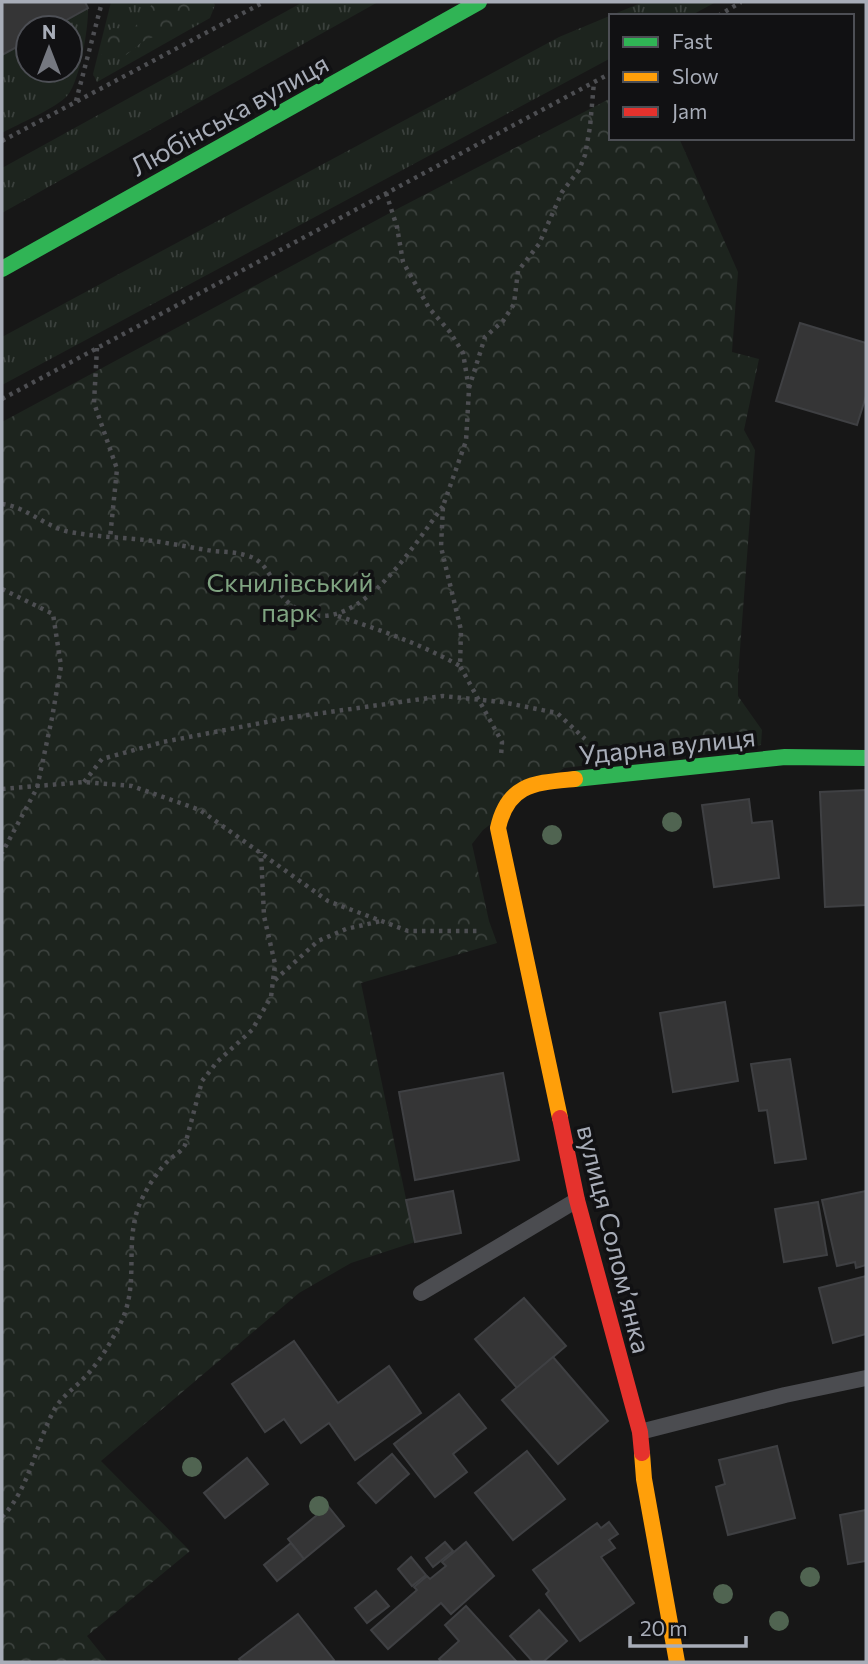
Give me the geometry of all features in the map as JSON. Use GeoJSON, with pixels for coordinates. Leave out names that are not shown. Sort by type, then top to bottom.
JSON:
{"type":"FeatureCollection","features":[{"type":"Feature","properties":{"kind":"street","name":"Любінська вулиця"},"geometry":{"type":"LineString","coordinates":[[2,269],[479,2]]}},
{"type":"Feature","properties":{"kind":"street","name":"Ударна вулиця"},"geometry":{"type":"LineString","coordinates":[[498,828],[502,806],[510,797],[528,786],[785,757],[866,758]]}},
{"type":"Feature","properties":{"kind":"street","name":"вулиця Соломʼянка"},"geometry":{"type":"LineString","coordinates":[[498,828],[577,1200],[640,1432],[644,1479],[677,1662]]}},
{"type":"Feature","properties":{"kind":"lane"},"geometry":{"type":"LineString","coordinates":[[421,1293],[577,1200]]}},
{"type":"Feature","properties":{"kind":"lane"},"geometry":{"type":"LineString","coordinates":[[640,1432],[785,1395],[866,1378]]}},
{"type":"Feature","properties":{"kind":"path"},"geometry":{"type":"LineString","coordinates":[[76,101],[102,2]]}},
{"type":"Feature","properties":{"kind":"path"},"geometry":{"type":"LineString","coordinates":[[248,2],[262,3]]}},
{"type":"Feature","properties":{"kind":"path"},"geometry":{"type":"LineString","coordinates":[[721,14],[741,2]]}},
{"type":"Feature","properties":{"kind":"path"},"geometry":{"type":"LineString","coordinates":[[2,141],[262,3]]}},
{"type":"Feature","properties":{"kind":"path"},"geometry":{"type":"LineString","coordinates":[[2,399],[609,74]]}},
{"type":"Feature","properties":{"kind":"path"},"geometry":{"type":"LineString","coordinates":[[469,388],[485,337],[503,321],[514,304],[517,271],[539,244],[562,192],[579,170],[590,127],[594,82]]}},
{"type":"Feature","properties":{"kind":"path"},"geometry":{"type":"LineString","coordinates":[[386,192],[397,228],[403,262],[429,308],[450,332],[463,353],[469,388],[466,441],[443,506],[440,547],[461,631],[460,666]]}},
{"type":"Feature","properties":{"kind":"path"},"geometry":{"type":"LineString","coordinates":[[96,348],[94,403],[117,469],[110,538]]}},
{"type":"Feature","properties":{"kind":"path"},"geometry":{"type":"LineString","coordinates":[[2,504],[15,506],[57,529],[248,555],[266,565],[273,582],[290,604],[315,616],[337,616],[389,633],[438,653],[460,666],[502,742],[501,759]]}},
{"type":"Feature","properties":{"kind":"path"},"geometry":{"type":"LineString","coordinates":[[337,616],[367,599],[398,566],[443,506]]}},
{"type":"Feature","properties":{"kind":"path"},"geometry":{"type":"LineString","coordinates":[[2,589],[52,614],[61,666],[37,788],[2,853]]}},
{"type":"Feature","properties":{"kind":"path"},"geometry":{"type":"LineString","coordinates":[[84,782],[102,759],[163,742],[287,718],[443,696],[479,698],[557,713],[586,740],[606,776]]}},
{"type":"Feature","properties":{"kind":"path"},"geometry":{"type":"LineString","coordinates":[[2,789],[84,782],[132,786],[200,810],[328,901],[381,921],[420,931],[468,933],[518,927]]}},
{"type":"Feature","properties":{"kind":"path"},"geometry":{"type":"LineString","coordinates":[[2,1517],[19,1494],[54,1409],[94,1366],[119,1327],[131,1293],[131,1264],[138,1209],[162,1169],[185,1145],[202,1081],[227,1052],[252,1030],[271,996],[275,964],[263,907],[261,852]]}},
{"type":"Feature","properties":{"kind":"path"},"geometry":{"type":"LineString","coordinates":[[275,980],[318,941],[346,929],[381,921]]}},
{"type":"Feature","properties":{"kind":"green space"},"geometry":{"type":"Polygon","coordinates":[[[111,2],[213,2],[215,5],[210,18],[97,82],[93,74],[111,2]]]}},
{"type":"Feature","properties":{"kind":"green space"},"geometry":{"type":"Polygon","coordinates":[[[153,2],[196,2],[199,5],[195,18],[142,42],[126,55],[111,59],[101,54],[103,39],[112,28],[132,29],[144,18],[153,2]]]}},
{"type":"Feature","properties":{"kind":"green space"},"geometry":{"type":"Polygon","coordinates":[[[303,2],[378,2],[2,213],[2,168],[303,2]]]}},
{"type":"Feature","properties":{"kind":"green space"},"geometry":{"type":"Polygon","coordinates":[[[643,2],[716,2],[694,14],[614,14],[643,2]]]}},
{"type":"Feature","properties":{"kind":"green space"},"geometry":{"type":"Polygon","coordinates":[[[88,8],[84,45],[84,14],[78,14],[88,8]]]}},
{"type":"Feature","properties":{"kind":"green space"},"geometry":{"type":"Polygon","coordinates":[[[609,16],[609,59],[2,385],[2,337],[559,37],[609,16]]]}},
{"type":"Feature","properties":{"kind":"green space"},"geometry":{"type":"Polygon","coordinates":[[[14,49],[14,84],[74,84],[65,98],[51,108],[2,133],[2,55],[14,49]]]}},
{"type":"Feature","properties":{"kind":"green space","name":"Скнилівський парк"},"geometry":{"type":"Polygon","coordinates":[[[609,99],[609,140],[680,140],[738,272],[732,352],[759,359],[744,430],[755,450],[738,696],[762,730],[761,745],[564,768],[483,830],[472,844],[489,921],[497,943],[361,983],[415,1242],[351,1263],[299,1293],[101,1461],[190,1551],[87,1636],[108,1662],[2,1662],[2,422],[399,208],[609,99]]]}},
{"type":"Feature","properties":{"kind":"building"},"geometry":{"type":"Polygon","coordinates":[[[2,2],[85,2],[88,8],[77,14],[14,14],[14,49],[2,55],[2,2]]]}},
{"type":"Feature","properties":{"kind":"building"},"geometry":{"type":"Polygon","coordinates":[[[800,323],[866,343],[866,396],[857,425],[776,401],[800,323]]]}},
{"type":"Feature","properties":{"kind":"building"},"geometry":{"type":"Polygon","coordinates":[[[866,790],[866,905],[825,907],[820,792],[866,790]]]}},
{"type":"Feature","properties":{"kind":"building"},"geometry":{"type":"Polygon","coordinates":[[[749,799],[752,823],[772,821],[779,878],[714,887],[702,805],[749,799]]]}},
{"type":"Feature","properties":{"kind":"building"},"geometry":{"type":"Polygon","coordinates":[[[725,1002],[738,1081],[673,1092],[660,1013],[725,1002]]]}},
{"type":"Feature","properties":{"kind":"building"},"geometry":{"type":"Polygon","coordinates":[[[790,1059],[806,1159],[775,1163],[767,1110],[759,1111],[751,1064],[790,1059]]]}},
{"type":"Feature","properties":{"kind":"building"},"geometry":{"type":"Polygon","coordinates":[[[503,1073],[519,1160],[415,1180],[399,1092],[503,1073]]]}},
{"type":"Feature","properties":{"kind":"building"},"geometry":{"type":"Polygon","coordinates":[[[453,1191],[461,1233],[415,1242],[406,1200],[453,1191]]]}},
{"type":"Feature","properties":{"kind":"building"},"geometry":{"type":"Polygon","coordinates":[[[866,1191],[866,1265],[856,1268],[855,1262],[837,1266],[822,1200],[866,1191]]]}},
{"type":"Feature","properties":{"kind":"building"},"geometry":{"type":"Polygon","coordinates":[[[818,1202],[827,1255],[784,1262],[775,1209],[818,1202]]]}},
{"type":"Feature","properties":{"kind":"building"},"geometry":{"type":"Polygon","coordinates":[[[866,1276],[866,1334],[833,1343],[819,1288],[866,1276]]]}},
{"type":"Feature","properties":{"kind":"building"},"geometry":{"type":"Polygon","coordinates":[[[524,1298],[566,1346],[517,1388],[475,1339],[524,1298]]]}},
{"type":"Feature","properties":{"kind":"building"},"geometry":{"type":"Polygon","coordinates":[[[294,1341],[338,1403],[389,1366],[421,1413],[355,1460],[329,1423],[301,1443],[284,1419],[265,1432],[232,1384],[294,1341]]]}},
{"type":"Feature","properties":{"kind":"building"},"geometry":{"type":"Polygon","coordinates":[[[553,1357],[608,1421],[558,1464],[502,1400],[553,1357]]]}},
{"type":"Feature","properties":{"kind":"building"},"geometry":{"type":"Polygon","coordinates":[[[459,1394],[486,1428],[453,1454],[467,1472],[435,1497],[394,1444],[459,1394]]]}},
{"type":"Feature","properties":{"kind":"building"},"geometry":{"type":"Polygon","coordinates":[[[777,1446],[795,1518],[728,1535],[716,1487],[725,1484],[719,1460],[777,1446]]]}},
{"type":"Feature","properties":{"kind":"building"},"geometry":{"type":"Polygon","coordinates":[[[527,1451],[565,1499],[513,1540],[475,1493],[527,1451]]]}},
{"type":"Feature","properties":{"kind":"building"},"geometry":{"type":"Polygon","coordinates":[[[392,1454],[409,1474],[376,1503],[358,1483],[392,1454]]]}},
{"type":"Feature","properties":{"kind":"building"},"geometry":{"type":"Polygon","coordinates":[[[247,1458],[268,1484],[225,1518],[204,1493],[247,1458]]]}},
{"type":"Feature","properties":{"kind":"building"},"geometry":{"type":"Polygon","coordinates":[[[328,1506],[344,1526],[304,1559],[288,1539],[328,1506]]]}},
{"type":"Feature","properties":{"kind":"building"},"geometry":{"type":"Polygon","coordinates":[[[866,1510],[866,1561],[848,1564],[840,1515],[866,1510]]]}},
{"type":"Feature","properties":{"kind":"building"},"geometry":{"type":"Polygon","coordinates":[[[609,1522],[618,1534],[609,1540],[615,1548],[601,1557],[634,1603],[580,1641],[546,1594],[549,1591],[533,1570],[597,1523],[601,1528],[609,1522]]]}},
{"type":"Feature","properties":{"kind":"building"},"geometry":{"type":"Polygon","coordinates":[[[445,1542],[453,1551],[433,1567],[426,1558],[445,1542]]]}},
{"type":"Feature","properties":{"kind":"building"},"geometry":{"type":"Polygon","coordinates":[[[466,1542],[494,1576],[451,1614],[441,1603],[388,1649],[371,1630],[417,1590],[414,1587],[446,1566],[442,1562],[466,1542]]]}},
{"type":"Feature","properties":{"kind":"building"},"geometry":{"type":"Polygon","coordinates":[[[291,1543],[304,1559],[277,1581],[264,1565],[291,1543]]]}},
{"type":"Feature","properties":{"kind":"building"},"geometry":{"type":"Polygon","coordinates":[[[411,1557],[426,1575],[412,1586],[398,1569],[411,1557]]]}},
{"type":"Feature","properties":{"kind":"building"},"geometry":{"type":"Polygon","coordinates":[[[376,1591],[389,1606],[367,1623],[355,1608],[376,1591]]]}},
{"type":"Feature","properties":{"kind":"building"},"geometry":{"type":"Polygon","coordinates":[[[466,1606],[517,1662],[442,1662],[439,1659],[459,1641],[445,1625],[466,1606]]]}},
{"type":"Feature","properties":{"kind":"building"},"geometry":{"type":"Polygon","coordinates":[[[539,1610],[567,1641],[543,1662],[533,1662],[510,1636],[539,1610]]]}},
{"type":"Feature","properties":{"kind":"building"},"geometry":{"type":"Polygon","coordinates":[[[298,1614],[334,1660],[242,1662],[239,1659],[298,1614]]]}},
{"type":"Feature","properties":{"kind":"traffic: fast"},"geometry":{"type":"LineString","coordinates":[[2,269],[479,2]]}},
{"type":"Feature","properties":{"kind":"traffic: fast"},"geometry":{"type":"LineString","coordinates":[[575,779],[785,757],[866,758]]}},
{"type":"Feature","properties":{"kind":"traffic: slow"},"geometry":{"type":"LineString","coordinates":[[560,1118],[498,828],[509,802],[525,788],[575,779]]}},
{"type":"Feature","properties":{"kind":"traffic: slow"},"geometry":{"type":"LineString","coordinates":[[642,1453],[644,1479],[677,1662]]}},
{"type":"Feature","properties":{"kind":"traffic: jam"},"geometry":{"type":"LineString","coordinates":[[560,1118],[577,1200],[640,1432],[642,1453]]}}]}
